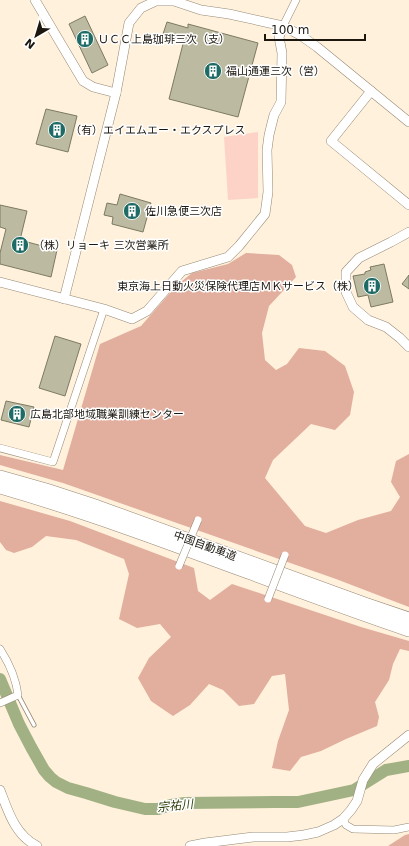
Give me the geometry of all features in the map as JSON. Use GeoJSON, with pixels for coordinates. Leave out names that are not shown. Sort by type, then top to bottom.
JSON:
{"type":"FeatureCollection","features":[{"type":"Feature","properties":{"kind":"highway","name":"中国自動車道"},"geometry":{"type":"LineString","coordinates":[[0,476],[98,507],[409,619]]}},
{"type":"Feature","properties":{"kind":"highway","name":"中国自動車道"},"geometry":{"type":"LineString","coordinates":[[0,487],[42,499],[103,520],[409,630]]}},
{"type":"Feature","properties":{"kind":"street"},"geometry":{"type":"LineString","coordinates":[[35,0],[83,81],[93,88],[116,93]]}},
{"type":"Feature","properties":{"kind":"street"},"geometry":{"type":"LineString","coordinates":[[0,282],[104,309],[132,319],[147,311],[182,271],[228,257],[265,214],[268,192],[267,163],[269,135],[274,115],[281,102],[282,53],[279,37],[296,0]]}},
{"type":"Feature","properties":{"kind":"street"},"geometry":{"type":"LineString","coordinates":[[64,299],[116,93],[129,23],[141,8],[156,2],[174,1],[201,10],[229,14],[283,26],[300,35],[409,122]]}},
{"type":"Feature","properties":{"kind":"street"},"geometry":{"type":"LineString","coordinates":[[372,91],[331,141],[409,205]]}},
{"type":"Feature","properties":{"kind":"street"},"geometry":{"type":"LineString","coordinates":[[409,232],[359,258],[346,272],[346,292],[353,307],[368,320],[386,327],[400,338],[409,348]]}},
{"type":"Feature","properties":{"kind":"street"},"geometry":{"type":"LineString","coordinates":[[0,448],[53,462],[104,309]]}},
{"type":"Feature","properties":{"kind":"street"},"geometry":{"type":"LineString","coordinates":[[179,566],[198,520]]}},
{"type":"Feature","properties":{"kind":"street"},"geometry":{"type":"LineString","coordinates":[[268,599],[285,555]]}},
{"type":"Feature","properties":{"kind":"street"},"geometry":{"type":"LineString","coordinates":[[0,649],[17,684],[14,697],[0,703]]}},
{"type":"Feature","properties":{"kind":"street"},"geometry":{"type":"LineString","coordinates":[[190,846],[253,837],[304,836],[334,825],[343,819],[357,801],[363,780],[372,764],[409,735]]}},
{"type":"Feature","properties":{"kind":"street"},"geometry":{"type":"LineString","coordinates":[[0,790],[10,817],[18,830],[32,844],[37,846]]}},
{"type":"Feature","properties":{"kind":"street"},"geometry":{"type":"LineString","coordinates":[[343,819],[346,825],[353,829],[394,830],[409,827]]}},
{"type":"Feature","properties":{"kind":"lane"},"geometry":{"type":"LineString","coordinates":[[14,697],[34,725]]}},
{"type":"Feature","properties":{"kind":"shaded area"},"geometry":{"type":"Polygon","coordinates":[[[258,132],[258,198],[228,200],[224,137],[258,132]]]}},
{"type":"Feature","properties":{"kind":"shaded area"},"geometry":{"type":"Polygon","coordinates":[[[246,253],[279,255],[292,265],[296,277],[269,306],[262,333],[265,360],[276,370],[287,364],[299,348],[325,351],[345,366],[354,392],[350,415],[335,430],[311,424],[273,460],[265,478],[305,526],[326,533],[358,520],[391,511],[400,497],[391,482],[396,461],[409,454],[409,607],[336,579],[63,483],[0,465],[0,455],[63,470],[100,344],[141,326],[176,286],[192,273],[228,264],[246,253]]]}},
{"type":"Feature","properties":{"kind":"shaded area"},"geometry":{"type":"Polygon","coordinates":[[[0,501],[70,521],[194,568],[198,591],[210,600],[232,584],[361,627],[409,641],[409,651],[400,649],[393,664],[389,680],[375,702],[379,717],[377,726],[321,751],[301,757],[290,771],[272,768],[278,741],[289,710],[285,674],[272,676],[254,704],[239,706],[223,690],[209,684],[190,705],[173,716],[151,701],[138,678],[149,658],[171,637],[160,624],[137,628],[119,619],[129,574],[124,559],[76,540],[46,536],[32,547],[14,553],[6,550],[0,542],[0,501]]]}},
{"type":"Feature","properties":{"kind":"shaded area"},"geometry":{"type":"Polygon","coordinates":[[[409,834],[409,846],[388,846],[405,835],[409,834]]]}},
{"type":"Feature","properties":{"kind":"building","name":"ＵＣＣ上島珈琲三次（支）"},"geometry":{"type":"Polygon","coordinates":[[[85,16],[108,65],[92,73],[69,24],[85,16]]]}},
{"type":"Feature","properties":{"kind":"building","name":"福山通運三次（営）"},"geometry":{"type":"Polygon","coordinates":[[[167,22],[188,28],[188,24],[258,43],[238,117],[169,99],[184,40],[163,34],[167,22]]]}},
{"type":"Feature","properties":{"kind":"building","name":"（有）エイエムエー・エクスプレス"},"geometry":{"type":"Polygon","coordinates":[[[46,109],[77,116],[68,152],[36,144],[46,109]]]}},
{"type":"Feature","properties":{"kind":"building","name":"佐川急便三次店"},"geometry":{"type":"Polygon","coordinates":[[[120,194],[151,203],[143,232],[112,224],[113,217],[104,215],[107,203],[117,205],[120,194]]]}},
{"type":"Feature","properties":{"kind":"building","name":"（株）リョーキ 三次営業所"},"geometry":{"type":"Polygon","coordinates":[[[0,205],[27,211],[20,240],[57,250],[51,277],[0,264],[0,253],[6,229],[0,227],[0,205]]]}},
{"type":"Feature","properties":{"kind":"building","name":"東京海上日動火災保険代理店ＭＫサービス（株）"},"geometry":{"type":"Polygon","coordinates":[[[384,264],[393,302],[371,307],[368,295],[358,297],[353,276],[365,274],[365,272],[371,270],[370,267],[384,264]]]}},
{"type":"Feature","properties":{"kind":"building"},"geometry":{"type":"Polygon","coordinates":[[[409,275],[409,289],[402,284],[409,275]]]}},
{"type":"Feature","properties":{"kind":"building"},"geometry":{"type":"Polygon","coordinates":[[[55,336],[81,344],[65,396],[39,388],[55,336]]]}},
{"type":"Feature","properties":{"kind":"building","name":"広島北部地域職業訓練センター"},"geometry":{"type":"Polygon","coordinates":[[[6,401],[34,407],[29,427],[1,420],[6,401]]]}},
{"type":"Feature","properties":{"kind":"waterway","name":"宗祐川"},"geometry":{"type":"LineString","coordinates":[[0,679],[19,724],[44,770],[50,777],[68,788],[145,809],[158,809],[185,803],[298,802],[354,790],[386,770],[409,766]]}},
{"type":"Feature","properties":{"kind":"place","name":"ＵＣＣ上島珈琲三次（支）"},"geometry":{"type":"Point","coordinates":[85,39]}},
{"type":"Feature","properties":{"kind":"place","name":"福山通運三次（営）"},"geometry":{"type":"Point","coordinates":[213,71]}},
{"type":"Feature","properties":{"kind":"place","name":"（有）エイエムエー・エクスプレス"},"geometry":{"type":"Point","coordinates":[57,130]}},
{"type":"Feature","properties":{"kind":"place","name":"佐川急便三次店"},"geometry":{"type":"Point","coordinates":[132,211]}},
{"type":"Feature","properties":{"kind":"place","name":"（株）リョーキ 三次営業所"},"geometry":{"type":"Point","coordinates":[20,245]}},
{"type":"Feature","properties":{"kind":"place","name":"東京海上日動火災保険代理店ＭＫサービス（株）"},"geometry":{"type":"Point","coordinates":[372,286]}},
{"type":"Feature","properties":{"kind":"place","name":"広島北部地域職業訓練センター"},"geometry":{"type":"Point","coordinates":[17,414]}}]}
